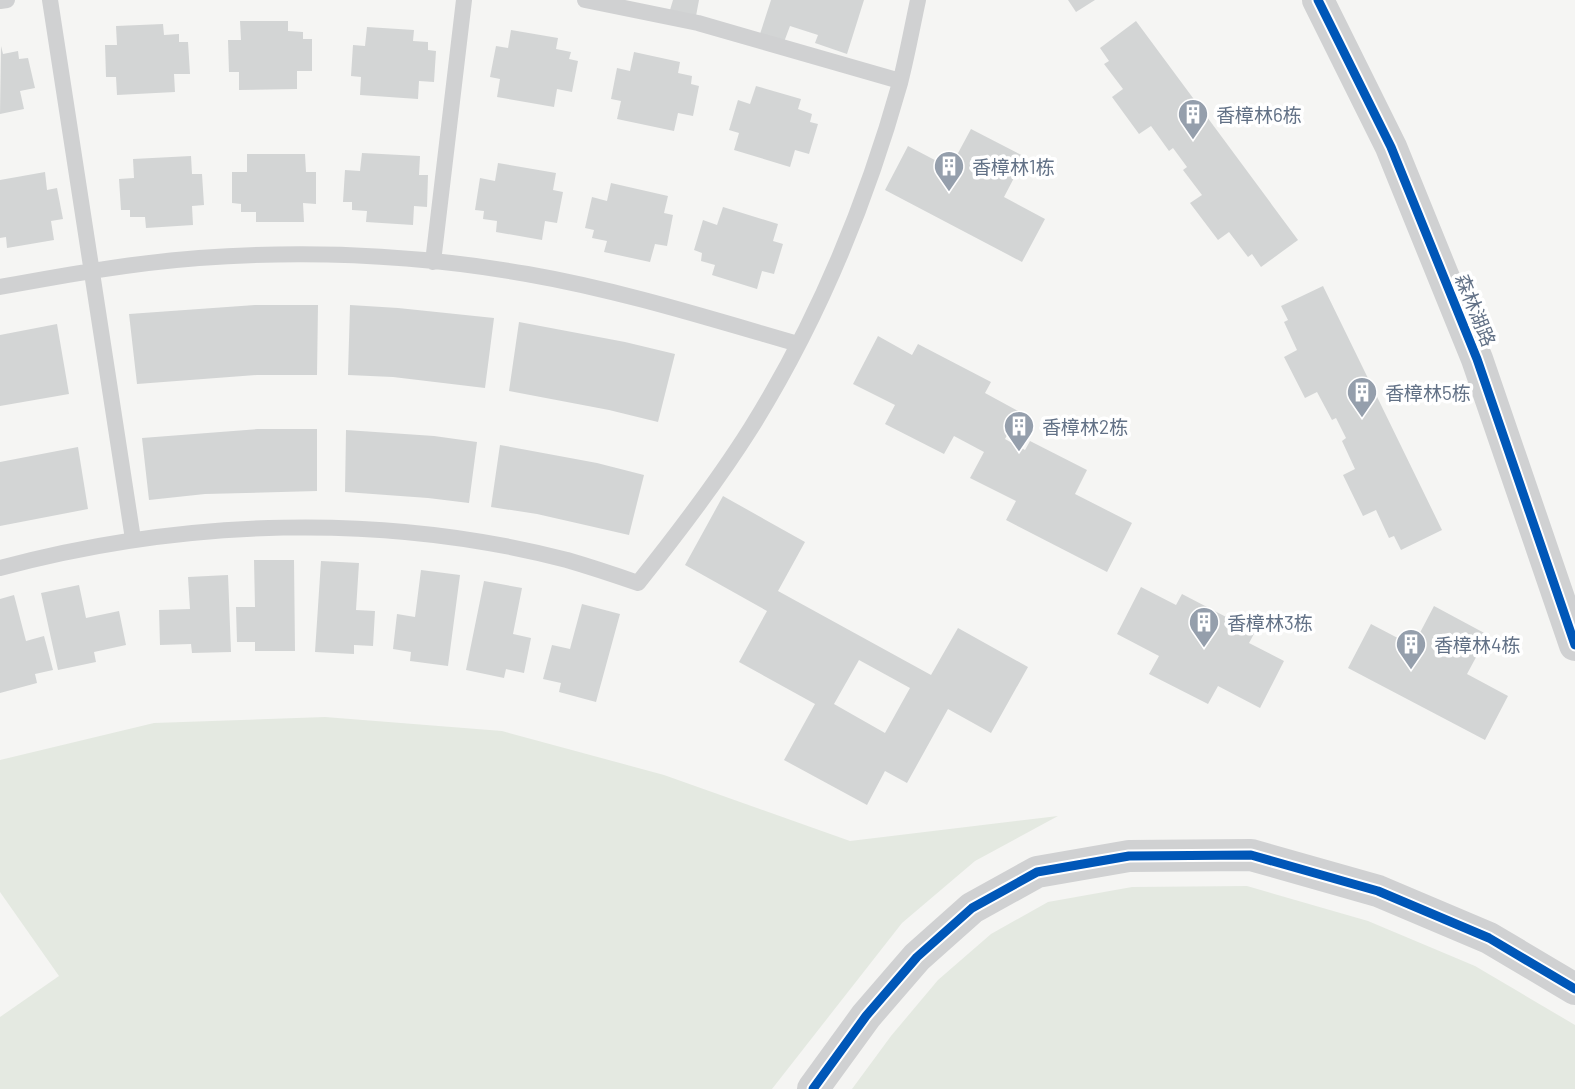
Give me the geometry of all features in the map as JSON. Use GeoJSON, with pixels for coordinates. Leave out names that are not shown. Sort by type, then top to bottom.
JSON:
{"type":"FeatureCollection","features":[{"type":"Feature","properties":{"kind":"street","name":"森林湖路"},"geometry":{"type":"LineString","coordinates":[[1318,0],[1391,147],[1477,359],[1575,645]]}},
{"type":"Feature","properties":{"kind":"street"},"geometry":{"type":"LineString","coordinates":[[813,1089],[866,1016],[917,957],[972,908],[1038,872],[1129,856],[1251,855],[1378,891],[1489,938],[1575,989]]}},
{"type":"Feature","properties":{"kind":"lane"},"geometry":{"type":"LineString","coordinates":[[0,1],[8,0]]}},
{"type":"Feature","properties":{"kind":"lane"},"geometry":{"type":"LineString","coordinates":[[50,0],[133,539]]}},
{"type":"Feature","properties":{"kind":"lane"},"geometry":{"type":"LineString","coordinates":[[433,262],[464,0]]}},
{"type":"Feature","properties":{"kind":"lane"},"geometry":{"type":"LineString","coordinates":[[585,0],[698,23],[900,81]]}},
{"type":"Feature","properties":{"kind":"lane"},"geometry":{"type":"LineString","coordinates":[[0,568],[47,555],[133,539],[307,527],[395,531],[481,542],[555,558],[638,583],[698,507],[751,427],[799,344],[844,246],[873,172],[900,81],[918,0]]}},
{"type":"Feature","properties":{"kind":"lane"},"geometry":{"type":"LineString","coordinates":[[0,287],[92,270],[200,258],[309,255],[433,262],[525,274],[632,295],[799,344]]}},
{"type":"Feature","properties":{"kind":"shaded area"},"geometry":{"type":"Polygon","coordinates":[[[325,717],[502,731],[664,775],[850,841],[1058,816],[975,861],[902,923],[772,1089],[0,1089],[0,1017],[59,976],[0,892],[0,760],[154,723],[325,717]]]}},
{"type":"Feature","properties":{"kind":"shaded area"},"geometry":{"type":"Polygon","coordinates":[[[1247,886],[1368,921],[1475,966],[1575,1025],[1575,1089],[852,1089],[891,1036],[938,980],[991,934],[1048,902],[1132,887],[1247,886]]]}},
{"type":"Feature","properties":{"kind":"building"},"geometry":{"type":"Polygon","coordinates":[[[673,0],[699,0],[696,16],[670,10],[673,0]]]}},
{"type":"Feature","properties":{"kind":"building"},"geometry":{"type":"Polygon","coordinates":[[[771,0],[864,0],[847,54],[815,43],[818,35],[790,26],[784,42],[760,34],[771,0]]]}},
{"type":"Feature","properties":{"kind":"building"},"geometry":{"type":"Polygon","coordinates":[[[1068,0],[1095,0],[1076,12],[1068,0]]]}},
{"type":"Feature","properties":{"kind":"building"},"geometry":{"type":"Polygon","coordinates":[[[240,21],[288,21],[288,31],[303,32],[303,39],[312,39],[312,71],[297,71],[297,89],[239,90],[239,72],[229,72],[228,40],[241,40],[240,21]]]}},
{"type":"Feature","properties":{"kind":"building","name":"香樟林6栋"},"geometry":{"type":"Polygon","coordinates":[[[1136,21],[1298,240],[1261,267],[1252,254],[1248,257],[1229,232],[1218,240],[1190,203],[1202,195],[1183,170],[1187,167],[1173,148],[1169,151],[1151,126],[1139,134],[1112,97],[1123,89],[1104,64],[1109,61],[1100,48],[1136,21]]]}},
{"type":"Feature","properties":{"kind":"building"},"geometry":{"type":"Polygon","coordinates":[[[163,24],[164,35],[179,34],[179,42],[188,42],[190,74],[174,74],[175,92],[117,95],[116,77],[106,77],[105,45],[117,45],[116,26],[163,24]]]}},
{"type":"Feature","properties":{"kind":"building"},"geometry":{"type":"Polygon","coordinates":[[[367,27],[414,30],[413,41],[428,42],[428,50],[436,51],[434,82],[419,81],[418,99],[360,95],[361,77],[351,76],[353,45],[365,46],[367,27]]]}},
{"type":"Feature","properties":{"kind":"building"},"geometry":{"type":"Polygon","coordinates":[[[511,30],[558,38],[556,49],[571,52],[569,59],[578,61],[572,92],[557,89],[554,107],[497,97],[500,79],[490,77],[496,46],[508,48],[511,30]]]}},
{"type":"Feature","properties":{"kind":"building"},"geometry":{"type":"Polygon","coordinates":[[[1,46],[3,54],[18,51],[19,59],[28,58],[35,88],[20,91],[24,109],[0,114],[1,46]]]}},
{"type":"Feature","properties":{"kind":"building"},"geometry":{"type":"Polygon","coordinates":[[[634,52],[680,62],[678,73],[692,76],[691,84],[699,86],[693,116],[678,113],[674,131],[617,119],[621,101],[611,99],[617,68],[630,71],[634,52]]]}},
{"type":"Feature","properties":{"kind":"building"},"geometry":{"type":"Polygon","coordinates":[[[756,86],[801,99],[798,109],[812,114],[810,122],[818,124],[809,154],[795,150],[790,167],[734,150],[739,133],[729,130],[738,100],[750,104],[756,86]]]}},
{"type":"Feature","properties":{"kind":"building","name":"香樟林1栋"},"geometry":{"type":"Polygon","coordinates":[[[971,129],[1025,157],[1004,197],[1045,219],[1022,262],[885,190],[908,146],[950,168],[971,129]]]}},
{"type":"Feature","properties":{"kind":"building"},"geometry":{"type":"Polygon","coordinates":[[[362,153],[420,156],[419,175],[428,175],[427,207],[414,206],[413,225],[366,222],[367,211],[352,210],[352,202],[343,202],[345,170],[360,171],[362,153]]]}},
{"type":"Feature","properties":{"kind":"building"},"geometry":{"type":"Polygon","coordinates":[[[247,154],[305,154],[306,172],[316,172],[316,204],[303,203],[304,222],[256,222],[256,212],[241,212],[241,204],[232,203],[232,172],[247,172],[247,154]]]}},
{"type":"Feature","properties":{"kind":"building"},"geometry":{"type":"Polygon","coordinates":[[[191,156],[192,174],[202,174],[204,205],[192,206],[193,225],[146,228],[145,217],[130,217],[130,210],[121,210],[119,179],[134,178],[133,159],[191,156]]]}},
{"type":"Feature","properties":{"kind":"building"},"geometry":{"type":"Polygon","coordinates":[[[498,163],[556,173],[553,190],[563,192],[557,223],[545,221],[542,240],[496,232],[497,221],[483,219],[484,211],[475,210],[480,178],[495,181],[498,163]]]}},
{"type":"Feature","properties":{"kind":"building"},"geometry":{"type":"Polygon","coordinates":[[[45,172],[47,190],[57,188],[63,219],[51,221],[54,240],[7,248],[6,237],[0,238],[0,180],[45,172]]]}},
{"type":"Feature","properties":{"kind":"building"},"geometry":{"type":"Polygon","coordinates":[[[611,183],[668,196],[664,213],[673,215],[667,246],[655,244],[650,262],[604,252],[607,241],[592,238],[594,230],[585,228],[592,197],[607,201],[611,183]]]}},
{"type":"Feature","properties":{"kind":"building"},"geometry":{"type":"Polygon","coordinates":[[[723,207],[778,224],[773,241],[783,244],[774,274],[762,271],[757,289],[712,275],[715,265],[701,261],[702,253],[694,250],[703,220],[717,225],[723,207]]]}},
{"type":"Feature","properties":{"kind":"building","name":"香樟林5栋"},"geometry":{"type":"Polygon","coordinates":[[[1323,286],[1442,530],[1401,550],[1394,536],[1389,538],[1376,510],[1363,516],[1343,475],[1355,469],[1342,441],[1346,438],[1336,418],[1332,420],[1317,392],[1305,398],[1284,357],[1297,350],[1284,322],[1288,320],[1281,306],[1323,286]]]}},
{"type":"Feature","properties":{"kind":"building"},"geometry":{"type":"Polygon","coordinates":[[[255,305],[318,305],[317,375],[257,375],[137,384],[129,314],[255,305]]]}},
{"type":"Feature","properties":{"kind":"building"},"geometry":{"type":"Polygon","coordinates":[[[350,305],[494,318],[485,388],[393,377],[348,375],[350,305]]]}},
{"type":"Feature","properties":{"kind":"building"},"geometry":{"type":"Polygon","coordinates":[[[519,322],[675,354],[658,422],[509,391],[519,322]]]}},
{"type":"Feature","properties":{"kind":"building"},"geometry":{"type":"Polygon","coordinates":[[[57,324],[69,394],[0,406],[0,335],[57,324]]]}},
{"type":"Feature","properties":{"kind":"building","name":"香樟林2栋"},"geometry":{"type":"Polygon","coordinates":[[[878,336],[912,355],[918,344],[991,382],[985,393],[1020,412],[1005,439],[1025,450],[1030,441],[1087,470],[1075,494],[1132,523],[1107,572],[1006,520],[1016,501],[970,478],[984,452],[954,436],[944,454],[885,424],[895,405],[853,384],[878,336]]]}},
{"type":"Feature","properties":{"kind":"building"},"geometry":{"type":"Polygon","coordinates":[[[258,429],[317,429],[317,491],[205,494],[149,500],[142,438],[258,429]]]}},
{"type":"Feature","properties":{"kind":"building"},"geometry":{"type":"Polygon","coordinates":[[[346,430],[477,442],[469,503],[345,492],[346,430]]]}},
{"type":"Feature","properties":{"kind":"building"},"geometry":{"type":"Polygon","coordinates":[[[500,445],[597,463],[644,475],[629,535],[537,514],[491,507],[500,445]]]}},
{"type":"Feature","properties":{"kind":"building"},"geometry":{"type":"Polygon","coordinates":[[[78,447],[88,509],[0,526],[0,462],[78,447]]]}},
{"type":"Feature","properties":{"kind":"building"},"geometry":{"type":"Polygon","coordinates":[[[723,496],[805,542],[778,591],[931,675],[958,628],[1028,667],[991,733],[948,709],[907,783],[885,771],[867,805],[784,760],[815,704],[739,662],[767,611],[685,565],[723,496]],[[859,660],[834,704],[885,733],[910,688],[859,660]]]}},
{"type":"Feature","properties":{"kind":"building"},"geometry":{"type":"Polygon","coordinates":[[[254,560],[294,560],[295,651],[255,651],[255,642],[237,642],[236,607],[255,607],[254,560]]]}},
{"type":"Feature","properties":{"kind":"building"},"geometry":{"type":"Polygon","coordinates":[[[321,561],[359,563],[356,610],[375,611],[373,646],[354,645],[354,654],[315,652],[321,561]]]}},
{"type":"Feature","properties":{"kind":"building"},"geometry":{"type":"Polygon","coordinates":[[[421,570],[460,575],[448,666],[410,661],[411,652],[393,649],[397,614],[415,617],[421,570]]]}},
{"type":"Feature","properties":{"kind":"building"},"geometry":{"type":"Polygon","coordinates":[[[228,575],[231,652],[192,653],[191,644],[160,645],[159,610],[190,609],[188,577],[228,575]]]}},
{"type":"Feature","properties":{"kind":"building"},"geometry":{"type":"Polygon","coordinates":[[[484,581],[522,588],[513,634],[531,638],[524,673],[506,669],[504,678],[466,670],[484,581]]]}},
{"type":"Feature","properties":{"kind":"building"},"geometry":{"type":"Polygon","coordinates":[[[79,585],[86,618],[119,611],[126,645],[94,652],[96,662],[58,670],[41,593],[79,585]]]}},
{"type":"Feature","properties":{"kind":"building","name":"香樟林3栋"},"geometry":{"type":"Polygon","coordinates":[[[1141,587],[1176,605],[1182,594],[1255,632],[1249,643],[1284,661],[1260,708],[1218,686],[1208,704],[1149,674],[1159,656],[1117,634],[1141,587]]]}},
{"type":"Feature","properties":{"kind":"building"},"geometry":{"type":"Polygon","coordinates":[[[14,595],[26,641],[44,636],[53,670],[35,674],[37,683],[0,693],[0,599],[14,595]]]}},
{"type":"Feature","properties":{"kind":"building"},"geometry":{"type":"Polygon","coordinates":[[[582,604],[620,614],[596,702],[559,692],[561,683],[543,679],[552,645],[570,649],[582,604]]]}},
{"type":"Feature","properties":{"kind":"building","name":"香樟林4栋"},"geometry":{"type":"Polygon","coordinates":[[[1434,606],[1488,635],[1467,674],[1508,696],[1485,740],[1348,668],[1371,624],[1413,646],[1434,606]]]}},
{"type":"Feature","properties":{"kind":"cycle path"},"geometry":{"type":"LineString","coordinates":[[1318,0],[1391,147],[1477,359],[1575,645]]}},
{"type":"Feature","properties":{"kind":"cycle path"},"geometry":{"type":"LineString","coordinates":[[813,1089],[866,1016],[917,957],[972,908],[1037,872],[1129,856],[1251,855],[1378,891],[1489,938],[1575,989]]}},
{"type":"Feature","properties":{"kind":"place","name":"香樟林6栋"},"geometry":{"type":"Point","coordinates":[1193,141]}},
{"type":"Feature","properties":{"kind":"place","name":"香樟林1栋"},"geometry":{"type":"Point","coordinates":[949,193]}},
{"type":"Feature","properties":{"kind":"place","name":"香樟林5栋"},"geometry":{"type":"Point","coordinates":[1362,419]}},
{"type":"Feature","properties":{"kind":"place","name":"香樟林2栋"},"geometry":{"type":"Point","coordinates":[1019,453]}},
{"type":"Feature","properties":{"kind":"place","name":"香樟林3栋"},"geometry":{"type":"Point","coordinates":[1204,649]}},
{"type":"Feature","properties":{"kind":"place","name":"香樟林4栋"},"geometry":{"type":"Point","coordinates":[1411,671]}}]}
